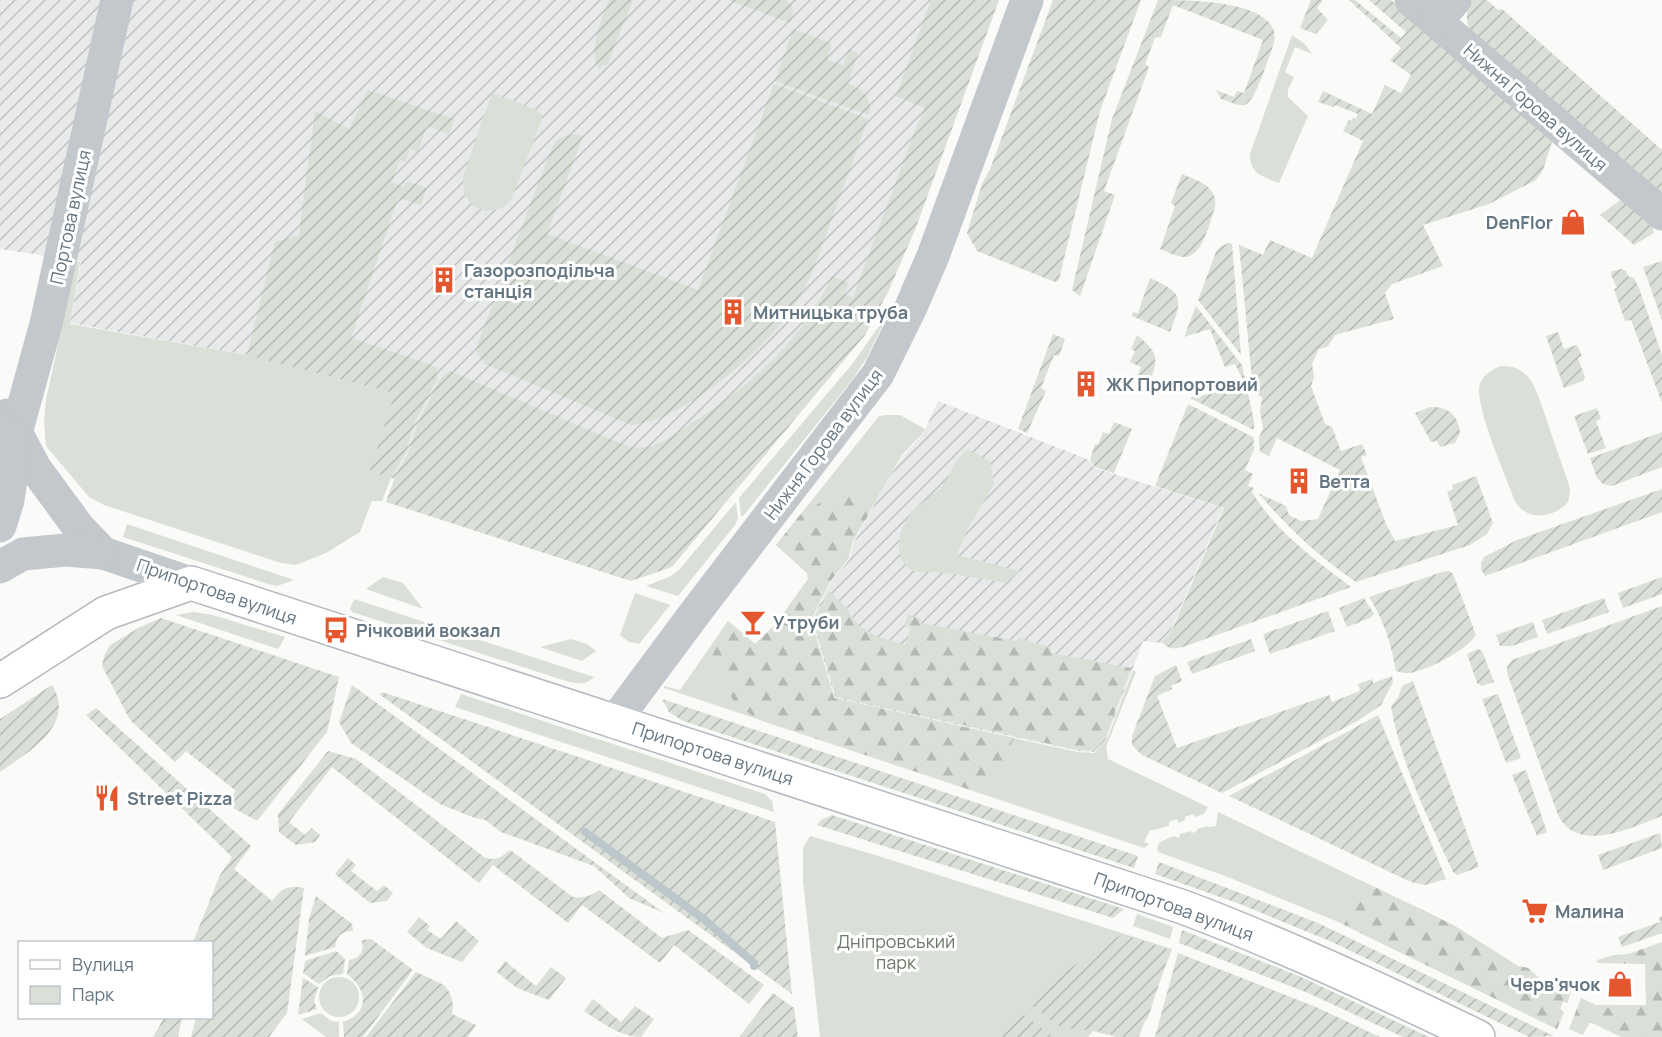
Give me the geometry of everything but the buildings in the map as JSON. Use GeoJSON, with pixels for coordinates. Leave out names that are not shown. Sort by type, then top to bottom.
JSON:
{"type":"FeatureCollection","features":[{"type":"Feature","properties":{"kind":"main road","name":"Припортова вулиця"},"geometry":{"type":"LineString","coordinates":[[191,583],[822,788],[1203,915],[1242,929],[1346,974],[1478,1037]]}},
{"type":"Feature","properties":{"kind":"main road"},"geometry":{"type":"LineString","coordinates":[[0,681],[106,614],[191,583]]}},
{"type":"Feature","properties":{"kind":"street","name":"Портова вулиця"},"geometry":{"type":"LineString","coordinates":[[7,414],[49,313],[117,0]]}},
{"type":"Feature","properties":{"kind":"street","name":"Нижня Горова вулиця"},"geometry":{"type":"LineString","coordinates":[[614,722],[879,374],[933,256],[1027,0]]}},
{"type":"Feature","properties":{"kind":"street","name":"Нижня Горова вулиця"},"geometry":{"type":"LineString","coordinates":[[1411,0],[1446,11],[1662,214]]}},
{"type":"Feature","properties":{"kind":"street"},"geometry":{"type":"LineString","coordinates":[[0,525],[8,500],[14,460],[7,414]]}},
{"type":"Feature","properties":{"kind":"street","name":"Припортова вулиця"},"geometry":{"type":"LineString","coordinates":[[7,414],[32,465],[78,528],[103,553],[191,583]]}},
{"type":"Feature","properties":{"kind":"street"},"geometry":{"type":"LineString","coordinates":[[0,567],[22,554],[66,550],[103,553]]}},
{"type":"Feature","properties":{"kind":"shaded area"},"geometry":{"type":"Polygon","coordinates":[[[0,0],[988,0],[863,334],[668,566],[370,471],[247,355],[70,323],[81,261],[0,249],[0,0]]]}},
{"type":"Feature","properties":{"kind":"shaded area"},"geometry":{"type":"Polygon","coordinates":[[[938,401],[1087,459],[1095,468],[1223,508],[1171,630],[1162,643],[1143,641],[1106,740],[1094,752],[1078,751],[835,698],[812,620],[830,583],[849,560],[854,542],[889,478],[903,456],[923,434],[938,401]]]}},
{"type":"Feature","properties":{"kind":"green space"},"geometry":{"type":"Polygon","coordinates":[[[609,0],[633,0],[607,66],[602,65],[600,70],[596,63],[595,45],[609,0]]]}},
{"type":"Feature","properties":{"kind":"green space"},"geometry":{"type":"Polygon","coordinates":[[[729,0],[786,0],[792,5],[793,15],[790,23],[729,0]]]}},
{"type":"Feature","properties":{"kind":"green space"},"geometry":{"type":"Polygon","coordinates":[[[931,0],[999,0],[915,230],[888,292],[865,335],[672,567],[631,581],[386,502],[395,477],[408,454],[417,425],[440,379],[450,371],[627,446],[636,448],[652,446],[712,410],[753,378],[790,342],[820,300],[832,276],[849,283],[844,294],[853,297],[925,108],[896,96],[931,0]]]}},
{"type":"Feature","properties":{"kind":"green space"},"geometry":{"type":"Polygon","coordinates":[[[1053,0],[1141,0],[1100,111],[1059,280],[1055,282],[977,251],[967,233],[982,184],[990,169],[1053,0]]]}},
{"type":"Feature","properties":{"kind":"green space"},"geometry":{"type":"Polygon","coordinates":[[[1158,0],[1211,2],[1250,10],[1264,18],[1273,29],[1274,43],[1257,88],[1249,102],[1241,105],[1221,99],[1216,90],[1234,97],[1237,91],[1244,93],[1263,40],[1173,5],[1161,37],[1155,38],[1145,64],[1149,67],[1104,191],[1115,195],[1080,296],[1072,290],[1112,119],[1158,0]]]}},
{"type":"Feature","properties":{"kind":"green space"},"geometry":{"type":"Polygon","coordinates":[[[1311,0],[1323,0],[1317,8],[1328,20],[1316,34],[1300,28],[1311,0]]]}},
{"type":"Feature","properties":{"kind":"green space"},"geometry":{"type":"Polygon","coordinates":[[[1349,0],[1355,0],[1401,38],[1406,32],[1369,0],[1391,0],[1553,139],[1543,170],[1536,180],[1489,204],[1423,225],[1443,266],[1392,284],[1385,293],[1394,319],[1335,335],[1328,346],[1319,349],[1312,364],[1314,377],[1311,386],[1325,424],[1332,427],[1341,451],[1362,444],[1367,455],[1361,457],[1386,524],[1395,541],[1458,525],[1447,492],[1453,489],[1452,485],[1476,476],[1493,523],[1487,534],[1470,545],[1356,582],[1304,541],[1258,493],[1286,506],[1289,515],[1301,521],[1318,519],[1340,470],[1277,438],[1269,456],[1260,452],[1259,438],[1263,428],[1260,411],[1262,398],[1254,390],[1252,379],[1239,245],[1263,255],[1270,240],[1312,258],[1363,141],[1343,131],[1349,120],[1356,119],[1358,114],[1335,105],[1334,107],[1318,102],[1323,91],[1372,114],[1385,85],[1401,93],[1411,75],[1390,60],[1401,48],[1349,0]]]}},
{"type":"Feature","properties":{"kind":"green space"},"geometry":{"type":"Polygon","coordinates":[[[1472,0],[1487,0],[1498,10],[1502,9],[1662,150],[1662,201],[1473,36],[1467,18],[1472,0]]]}},
{"type":"Feature","properties":{"kind":"green space"},"geometry":{"type":"Polygon","coordinates":[[[793,29],[832,44],[827,60],[843,65],[849,49],[858,53],[848,83],[866,95],[870,104],[869,115],[775,81],[793,29]]]}},
{"type":"Feature","properties":{"kind":"green space"},"geometry":{"type":"Polygon","coordinates":[[[1292,35],[1305,44],[1312,54],[1295,47],[1285,72],[1294,77],[1288,90],[1288,97],[1308,116],[1279,183],[1262,176],[1255,170],[1250,154],[1292,35]]]}},
{"type":"Feature","properties":{"kind":"green space"},"geometry":{"type":"Polygon","coordinates":[[[774,84],[868,119],[811,276],[787,316],[757,349],[717,384],[695,399],[651,421],[631,425],[485,364],[476,351],[478,343],[552,147],[558,140],[570,135],[583,136],[547,234],[698,290],[774,84]]]}},
{"type":"Feature","properties":{"kind":"green space"},"geometry":{"type":"Polygon","coordinates":[[[368,90],[454,119],[449,134],[427,126],[418,152],[410,149],[405,162],[400,160],[392,182],[404,187],[406,181],[427,188],[421,205],[398,198],[351,338],[437,368],[437,379],[415,422],[405,454],[391,478],[370,471],[395,393],[247,355],[275,242],[299,235],[315,111],[349,129],[368,90]]]}},
{"type":"Feature","properties":{"kind":"green space"},"geometry":{"type":"Polygon","coordinates":[[[492,93],[535,109],[543,116],[512,198],[503,208],[486,211],[473,206],[464,194],[463,177],[492,93]]]}},
{"type":"Feature","properties":{"kind":"green space"},"geometry":{"type":"Polygon","coordinates":[[[1182,174],[1206,185],[1215,200],[1211,221],[1200,246],[1190,256],[1183,257],[1160,249],[1175,206],[1171,203],[1182,174]]]}},
{"type":"Feature","properties":{"kind":"green space"},"geometry":{"type":"Polygon","coordinates":[[[1623,198],[1651,223],[1654,233],[1634,245],[1600,215],[1623,198]]]}},
{"type":"Feature","properties":{"kind":"green space"},"geometry":{"type":"Polygon","coordinates":[[[1228,243],[1232,244],[1241,355],[1198,300],[1216,252],[1228,243]]]}},
{"type":"Feature","properties":{"kind":"green space"},"geometry":{"type":"Polygon","coordinates":[[[76,261],[80,262],[70,324],[247,355],[395,393],[370,471],[391,478],[382,501],[372,501],[360,532],[326,553],[296,565],[281,563],[104,505],[89,497],[46,446],[44,423],[46,400],[76,261]]]}},
{"type":"Feature","properties":{"kind":"green space"},"geometry":{"type":"Polygon","coordinates":[[[1662,261],[1662,320],[1643,267],[1662,261]]]}},
{"type":"Feature","properties":{"kind":"green space"},"geometry":{"type":"Polygon","coordinates":[[[1622,269],[1628,276],[1634,278],[1639,288],[1662,355],[1662,403],[1631,320],[1625,321],[1614,289],[1617,288],[1611,275],[1612,271],[1622,269]]]}},
{"type":"Feature","properties":{"kind":"green space"},"geometry":{"type":"Polygon","coordinates":[[[1150,278],[1169,288],[1178,298],[1177,312],[1170,332],[1132,316],[1133,312],[1138,313],[1150,278]]]}},
{"type":"Feature","properties":{"kind":"green space"},"geometry":{"type":"Polygon","coordinates":[[[1196,306],[1242,365],[1254,430],[1190,398],[1222,391],[1243,380],[1235,364],[1225,367],[1210,329],[1184,337],[1196,306]]]}},
{"type":"Feature","properties":{"kind":"green space"},"geometry":{"type":"Polygon","coordinates":[[[891,309],[866,359],[852,380],[741,516],[739,498],[853,363],[891,309]]]}},
{"type":"Feature","properties":{"kind":"green space"},"geometry":{"type":"Polygon","coordinates":[[[1558,332],[1564,349],[1577,345],[1582,356],[1578,358],[1585,377],[1583,381],[1564,388],[1546,336],[1558,332]]]}},
{"type":"Feature","properties":{"kind":"green space"},"geometry":{"type":"Polygon","coordinates":[[[1053,334],[1065,339],[1059,356],[1054,355],[1041,388],[1046,391],[1027,433],[1018,429],[1053,334]]]}},
{"type":"Feature","properties":{"kind":"green space"},"geometry":{"type":"Polygon","coordinates":[[[1137,335],[1150,347],[1155,357],[1149,384],[1136,379],[1141,367],[1130,362],[1135,351],[1131,349],[1137,335]]]}},
{"type":"Feature","properties":{"kind":"green space"},"geometry":{"type":"Polygon","coordinates":[[[1501,366],[1508,366],[1524,373],[1538,395],[1570,491],[1568,502],[1555,512],[1533,515],[1526,512],[1515,501],[1486,424],[1479,394],[1480,384],[1489,372],[1501,366]]]}},
{"type":"Feature","properties":{"kind":"green space"},"geometry":{"type":"Polygon","coordinates":[[[1188,404],[1253,437],[1255,447],[1245,470],[1253,474],[1248,486],[1254,488],[1252,492],[1272,520],[1284,532],[1351,587],[1183,647],[1172,648],[1162,642],[1172,630],[1224,508],[1155,486],[1188,404]]]}},
{"type":"Feature","properties":{"kind":"green space"},"geometry":{"type":"Polygon","coordinates":[[[1430,407],[1447,410],[1455,417],[1460,433],[1455,443],[1440,447],[1437,441],[1431,442],[1415,413],[1430,407]]]}},
{"type":"Feature","properties":{"kind":"green space"},"geometry":{"type":"Polygon","coordinates":[[[1597,408],[1601,419],[1596,421],[1606,448],[1588,454],[1574,416],[1597,408]]]}},
{"type":"Feature","properties":{"kind":"green space"},"geometry":{"type":"Polygon","coordinates":[[[900,415],[925,429],[902,455],[853,541],[848,559],[829,583],[811,620],[834,698],[1077,752],[1094,753],[1107,740],[1133,670],[1136,672],[1106,747],[1108,759],[1208,807],[1204,814],[1195,817],[1193,814],[1185,817],[1185,820],[1179,823],[1177,819],[1169,822],[1169,826],[1150,830],[1144,842],[1149,844],[1144,848],[664,688],[664,686],[680,690],[728,621],[755,644],[776,624],[808,579],[807,573],[776,545],[879,416],[900,415]]]}},
{"type":"Feature","properties":{"kind":"green space"},"geometry":{"type":"Polygon","coordinates":[[[1114,422],[1132,429],[1114,473],[1095,467],[1090,460],[1095,444],[1098,445],[1103,432],[1109,434],[1114,422]]]}},
{"type":"Feature","properties":{"kind":"green space"},"geometry":{"type":"Polygon","coordinates":[[[1662,432],[1662,467],[1612,486],[1603,484],[1597,478],[1590,458],[1662,432]]]}},
{"type":"Feature","properties":{"kind":"green space"},"geometry":{"type":"Polygon","coordinates":[[[968,449],[990,461],[994,484],[968,528],[957,555],[1020,571],[1006,583],[938,572],[914,571],[905,565],[899,551],[900,535],[911,513],[942,486],[960,457],[968,449]]]}},
{"type":"Feature","properties":{"kind":"green space"},"geometry":{"type":"Polygon","coordinates":[[[1662,489],[1662,512],[1485,576],[1481,569],[1484,557],[1517,540],[1662,489]]]}},
{"type":"Feature","properties":{"kind":"green space"},"geometry":{"type":"Polygon","coordinates":[[[849,490],[860,494],[870,512],[853,541],[848,559],[829,583],[811,620],[834,698],[1014,738],[986,795],[757,719],[736,704],[709,663],[728,621],[755,644],[776,624],[808,579],[807,573],[776,545],[800,515],[831,496],[849,490]]]}},
{"type":"Feature","properties":{"kind":"green space"},"geometry":{"type":"Polygon","coordinates":[[[736,502],[738,519],[735,525],[678,596],[646,586],[671,576],[679,570],[736,502]]]}},
{"type":"Feature","properties":{"kind":"green space"},"geometry":{"type":"Polygon","coordinates":[[[127,524],[294,580],[277,586],[268,584],[123,537],[127,524]]]}},
{"type":"Feature","properties":{"kind":"green space"},"geometry":{"type":"Polygon","coordinates":[[[1449,571],[1453,574],[1476,635],[1456,653],[1436,664],[1410,673],[1396,671],[1386,632],[1369,597],[1449,571]]]}},
{"type":"Feature","properties":{"kind":"green space"},"geometry":{"type":"Polygon","coordinates":[[[383,577],[403,583],[423,609],[366,589],[383,577]]]}},
{"type":"Feature","properties":{"kind":"green space"},"geometry":{"type":"Polygon","coordinates":[[[1662,577],[1662,594],[1623,608],[1618,593],[1662,577]]]}},
{"type":"Feature","properties":{"kind":"green space"},"geometry":{"type":"Polygon","coordinates":[[[829,591],[844,605],[859,626],[876,636],[905,645],[911,628],[904,625],[908,615],[921,619],[920,623],[1016,641],[1018,638],[1050,647],[1051,653],[1131,668],[1105,739],[1094,751],[1078,750],[836,697],[813,620],[829,591]]]}},
{"type":"Feature","properties":{"kind":"green space"},"geometry":{"type":"Polygon","coordinates":[[[635,593],[670,605],[639,644],[629,642],[620,635],[635,593]]]}},
{"type":"Feature","properties":{"kind":"green space"},"geometry":{"type":"Polygon","coordinates":[[[1364,598],[1374,614],[1370,618],[1347,627],[1339,608],[1364,598]]]}},
{"type":"Feature","properties":{"kind":"green space"},"geometry":{"type":"Polygon","coordinates":[[[1604,598],[1609,612],[1547,634],[1542,620],[1604,598]]]}},
{"type":"Feature","properties":{"kind":"green space"},"geometry":{"type":"Polygon","coordinates":[[[354,599],[594,677],[583,683],[567,681],[352,612],[350,609],[354,599]]]}},
{"type":"Feature","properties":{"kind":"green space"},"geometry":{"type":"Polygon","coordinates":[[[1662,606],[1662,816],[1607,835],[1579,834],[1567,827],[1558,815],[1507,673],[1507,667],[1512,660],[1662,606]]]}},
{"type":"Feature","properties":{"kind":"green space"},"geometry":{"type":"Polygon","coordinates":[[[1328,611],[1335,631],[1270,654],[1263,634],[1328,611]]]}},
{"type":"Feature","properties":{"kind":"green space"},"geometry":{"type":"Polygon","coordinates":[[[194,612],[213,615],[285,637],[278,649],[176,615],[194,612]]]}},
{"type":"Feature","properties":{"kind":"green space"},"geometry":{"type":"Polygon","coordinates":[[[161,618],[339,677],[327,732],[257,821],[226,804],[236,791],[186,751],[175,762],[130,720],[102,666],[110,645],[140,627],[161,618]]]}},
{"type":"Feature","properties":{"kind":"green space"},"geometry":{"type":"Polygon","coordinates":[[[1533,622],[1538,637],[1512,646],[1500,646],[1496,635],[1533,622]]]}},
{"type":"Feature","properties":{"kind":"green space"},"geometry":{"type":"Polygon","coordinates":[[[571,639],[587,644],[596,651],[582,661],[540,647],[571,639]]]}},
{"type":"Feature","properties":{"kind":"green space"},"geometry":{"type":"Polygon","coordinates":[[[1251,639],[1255,651],[1192,674],[1187,662],[1251,639]]]}},
{"type":"Feature","properties":{"kind":"green space"},"geometry":{"type":"Polygon","coordinates":[[[1478,649],[1482,651],[1494,682],[1482,686],[1477,683],[1467,654],[1478,649]]]}},
{"type":"Feature","properties":{"kind":"green space"},"geometry":{"type":"Polygon","coordinates":[[[1176,665],[1182,681],[1157,696],[1177,748],[1329,695],[1332,702],[1360,691],[1358,684],[1372,679],[1373,683],[1392,676],[1393,682],[1381,705],[1359,720],[1222,793],[1142,755],[1132,745],[1132,736],[1155,676],[1176,665]]]}},
{"type":"Feature","properties":{"kind":"green space"},"geometry":{"type":"Polygon","coordinates":[[[1413,681],[1479,867],[1457,875],[1453,872],[1416,791],[1401,749],[1391,706],[1398,698],[1402,686],[1413,681]]]}},
{"type":"Feature","properties":{"kind":"green space"},"geometry":{"type":"Polygon","coordinates":[[[52,685],[58,699],[58,713],[54,725],[35,746],[0,772],[0,719],[52,685]]]}},
{"type":"Feature","properties":{"kind":"green space"},"geometry":{"type":"Polygon","coordinates":[[[352,685],[664,913],[629,898],[594,866],[501,832],[485,820],[440,804],[351,743],[339,722],[352,685]]]}},
{"type":"Feature","properties":{"kind":"green space"},"geometry":{"type":"Polygon","coordinates":[[[382,692],[775,822],[792,994],[379,694],[382,692]]]}},
{"type":"Feature","properties":{"kind":"green space"},"geometry":{"type":"Polygon","coordinates":[[[461,694],[765,794],[772,801],[774,812],[455,707],[461,694]]]}},
{"type":"Feature","properties":{"kind":"green space"},"geometry":{"type":"Polygon","coordinates":[[[1498,694],[1521,758],[1506,763],[1482,699],[1498,694]]]}},
{"type":"Feature","properties":{"kind":"green space"},"geometry":{"type":"Polygon","coordinates":[[[662,699],[1138,856],[1134,868],[683,721],[669,712],[662,699]]]}},
{"type":"Feature","properties":{"kind":"green space"},"geometry":{"type":"Polygon","coordinates":[[[96,708],[251,846],[234,869],[272,901],[286,888],[304,888],[287,1013],[269,1037],[191,1037],[196,1019],[213,1019],[213,941],[193,941],[220,875],[232,857],[86,715],[96,708]]]}},
{"type":"Feature","properties":{"kind":"green space"},"geometry":{"type":"Polygon","coordinates":[[[1378,715],[1446,879],[1425,885],[1411,882],[1229,796],[1378,715]]]}},
{"type":"Feature","properties":{"kind":"green space"},"geometry":{"type":"Polygon","coordinates":[[[328,751],[356,759],[484,857],[495,859],[510,850],[573,897],[580,898],[599,890],[662,938],[688,930],[764,985],[749,1004],[674,945],[660,963],[582,905],[568,923],[493,865],[479,883],[332,767],[289,822],[305,835],[312,828],[320,835],[315,842],[296,845],[279,832],[278,814],[328,751]]]}},
{"type":"Feature","properties":{"kind":"green space"},"geometry":{"type":"Polygon","coordinates":[[[1526,770],[1547,832],[1537,836],[1512,775],[1526,770]]]}},
{"type":"Feature","properties":{"kind":"green space"},"geometry":{"type":"Polygon","coordinates":[[[1218,812],[1453,925],[1518,966],[1528,968],[1540,979],[1571,991],[1567,1003],[1563,1001],[1560,1009],[1564,1012],[1557,1029],[1336,921],[1225,876],[1158,852],[1160,842],[1174,836],[1179,838],[1180,834],[1191,831],[1192,833],[1197,829],[1216,826],[1218,812]]]}},
{"type":"Feature","properties":{"kind":"green space"},"geometry":{"type":"Polygon","coordinates":[[[832,815],[1124,909],[1113,918],[817,825],[821,820],[832,815]]]}},
{"type":"Feature","properties":{"kind":"green space"},"geometry":{"type":"Polygon","coordinates":[[[1660,833],[1662,848],[1603,870],[1598,855],[1660,833]]]}},
{"type":"Feature","properties":{"kind":"green space","name":"Дніпровський парк"},"geometry":{"type":"Polygon","coordinates":[[[810,836],[1172,949],[1139,1037],[1116,1037],[1093,1031],[1088,1037],[820,1037],[803,881],[803,848],[810,836]]]}},
{"type":"Feature","properties":{"kind":"green space"},"geometry":{"type":"Polygon","coordinates":[[[348,858],[356,865],[351,871],[377,891],[384,885],[393,893],[387,901],[370,903],[335,874],[348,858]]]}},
{"type":"Feature","properties":{"kind":"green space"},"geometry":{"type":"Polygon","coordinates":[[[1159,862],[1318,923],[1554,1036],[1529,1037],[1332,942],[1240,904],[1155,874],[1159,862]]]}},
{"type":"Feature","properties":{"kind":"green space"},"geometry":{"type":"Polygon","coordinates":[[[1366,883],[1453,925],[1518,966],[1528,968],[1540,979],[1571,991],[1567,1003],[1563,1001],[1560,1009],[1564,1012],[1557,1029],[1344,925],[1366,883]]]}},
{"type":"Feature","properties":{"kind":"green space"},"geometry":{"type":"Polygon","coordinates":[[[316,896],[352,924],[353,931],[340,935],[335,947],[305,956],[309,919],[316,896]]]}},
{"type":"Feature","properties":{"kind":"green space"},"geometry":{"type":"Polygon","coordinates":[[[1137,914],[1173,927],[1170,939],[1133,926],[1137,914]]]}},
{"type":"Feature","properties":{"kind":"green space"},"geometry":{"type":"Polygon","coordinates":[[[1662,916],[1662,933],[1622,947],[1618,937],[1660,922],[1659,917],[1662,916]]]}},
{"type":"Feature","properties":{"kind":"green space"},"geometry":{"type":"Polygon","coordinates":[[[419,917],[430,926],[427,930],[441,939],[456,921],[479,941],[462,962],[427,948],[407,932],[419,917]]]}},
{"type":"Feature","properties":{"kind":"green space"},"geometry":{"type":"Polygon","coordinates":[[[1182,930],[1299,976],[1429,1037],[1403,1037],[1308,993],[1179,943],[1182,930]]]}},
{"type":"Feature","properties":{"kind":"green space"},"geometry":{"type":"Polygon","coordinates":[[[1122,934],[1170,950],[1148,1018],[1138,1037],[1124,1037],[1094,1030],[1063,1029],[1027,1002],[1037,990],[1122,934]]]}},
{"type":"Feature","properties":{"kind":"green space"},"geometry":{"type":"Polygon","coordinates":[[[371,939],[413,970],[363,1037],[344,1037],[343,1022],[358,1012],[363,1000],[359,986],[347,974],[349,960],[361,954],[362,940],[371,939]]]}},
{"type":"Feature","properties":{"kind":"green space"},"geometry":{"type":"Polygon","coordinates":[[[1662,942],[1662,1037],[1621,1037],[1590,1022],[1583,1035],[1569,1029],[1581,998],[1596,1005],[1646,1005],[1645,964],[1597,963],[1597,960],[1628,954],[1662,942]]]}},
{"type":"Feature","properties":{"kind":"green space"},"geometry":{"type":"Polygon","coordinates":[[[336,951],[345,959],[343,974],[330,976],[319,984],[303,973],[305,961],[336,951]]]}},
{"type":"Feature","properties":{"kind":"green space"},"geometry":{"type":"Polygon","coordinates":[[[1178,953],[1316,1007],[1380,1037],[1155,1037],[1178,953]]]}},
{"type":"Feature","properties":{"kind":"green space"},"geometry":{"type":"Polygon","coordinates":[[[505,961],[536,986],[551,967],[566,978],[549,1000],[517,988],[497,972],[505,961]]]}},
{"type":"Feature","properties":{"kind":"green space"},"geometry":{"type":"Polygon","coordinates":[[[416,972],[447,988],[452,998],[452,1014],[476,1025],[468,1037],[366,1037],[416,972]]]}},
{"type":"Feature","properties":{"kind":"green space"},"geometry":{"type":"Polygon","coordinates":[[[339,977],[353,983],[359,997],[353,1011],[339,1017],[325,1011],[319,997],[325,983],[339,977]]]}},
{"type":"Feature","properties":{"kind":"green space"},"geometry":{"type":"Polygon","coordinates":[[[303,978],[318,987],[314,1001],[317,1009],[298,1015],[303,978]]]}},
{"type":"Feature","properties":{"kind":"green space"},"geometry":{"type":"Polygon","coordinates":[[[773,993],[794,1008],[798,1037],[739,1037],[773,993]]]}},
{"type":"Feature","properties":{"kind":"green space"},"geometry":{"type":"Polygon","coordinates":[[[593,999],[621,1022],[635,1006],[654,1019],[641,1037],[626,1034],[611,1028],[584,1011],[593,999]]]}},
{"type":"Feature","properties":{"kind":"green space"},"geometry":{"type":"Polygon","coordinates":[[[1020,1012],[1054,1037],[1001,1037],[1020,1012]]]}},
{"type":"Feature","properties":{"kind":"green space"},"geometry":{"type":"Polygon","coordinates":[[[321,1013],[331,1021],[339,1022],[339,1037],[326,1037],[302,1019],[321,1013]]]}},
{"type":"Feature","properties":{"kind":"green space"},"geometry":{"type":"Polygon","coordinates":[[[163,1019],[182,1019],[178,1037],[153,1037],[163,1019]]]}},
{"type":"Feature","properties":{"kind":"waterway"},"geometry":{"type":"LineString","coordinates":[[585,832],[705,920],[754,963],[754,966]]}},
{"type":"Feature","properties":{"kind":"place","name":"DenFlor"},"geometry":{"type":"Point","coordinates":[1573,222]}},
{"type":"Feature","properties":{"kind":"place","name":"Газорозподільча станція"},"geometry":{"type":"Point","coordinates":[444,280]}},
{"type":"Feature","properties":{"kind":"place","name":"Митницька труба"},"geometry":{"type":"Point","coordinates":[733,312]}},
{"type":"Feature","properties":{"kind":"place","name":"ЖК Припортовий"},"geometry":{"type":"Point","coordinates":[1086,384]}},
{"type":"Feature","properties":{"kind":"place","name":"Ветта"},"geometry":{"type":"Point","coordinates":[1299,481]}},
{"type":"Feature","properties":{"kind":"place","name":"У труби"},"geometry":{"type":"Point","coordinates":[753,622]}},
{"type":"Feature","properties":{"kind":"place","name":"Річковий вокзал"},"geometry":{"type":"Point","coordinates":[336,630]}},
{"type":"Feature","properties":{"kind":"place","name":"Street Pizza"},"geometry":{"type":"Point","coordinates":[107,798]}},
{"type":"Feature","properties":{"kind":"place","name":"Малина"},"geometry":{"type":"Point","coordinates":[1535,911]}},
{"type":"Feature","properties":{"kind":"place","name":"Черв'ячок"},"geometry":{"type":"Point","coordinates":[1620,984]}}]}
